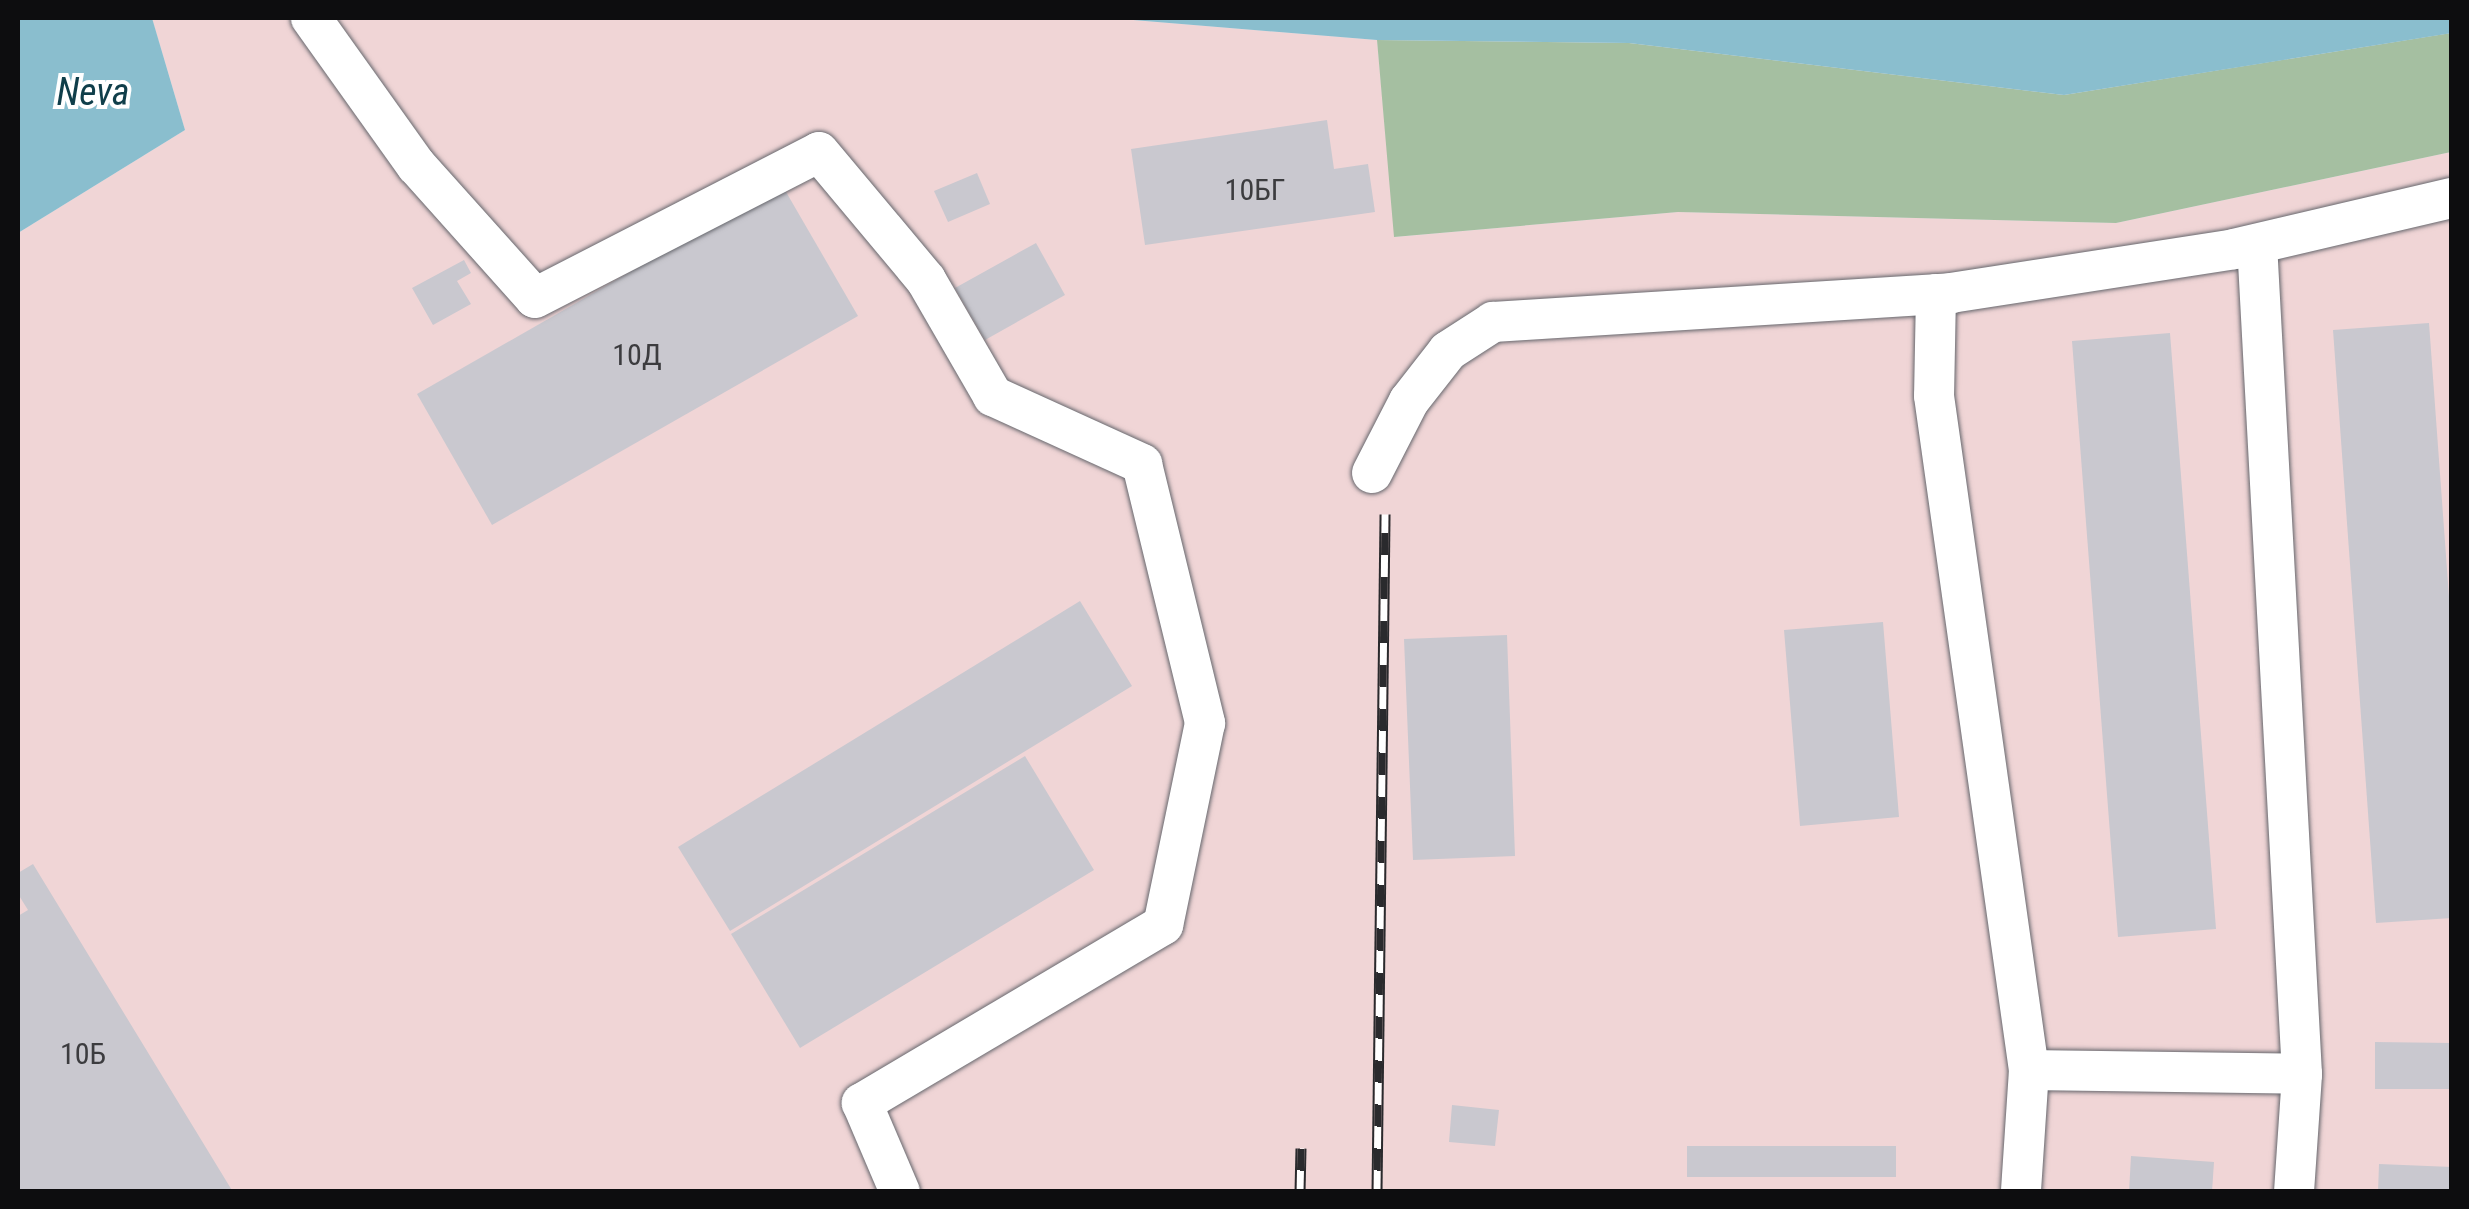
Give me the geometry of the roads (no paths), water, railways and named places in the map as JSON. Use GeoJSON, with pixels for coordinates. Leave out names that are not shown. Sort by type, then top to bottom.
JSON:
{"type":"FeatureCollection","features":[{"type":"Feature","properties":{"kind":"lane"},"geometry":{"type":"LineString","coordinates":[[311,18],[416,165],[535,298],[819,152],[926,280],[993,396],[1142,464],[1205,723],[1163,925],[862,1103],[900,1192]]}},
{"type":"Feature","properties":{"kind":"lane"},"geometry":{"type":"LineString","coordinates":[[1372,473],[1409,400],[1448,351],[1493,322],[1936,294],[2258,244],[2452,198]]}},
{"type":"Feature","properties":{"kind":"lane"},"geometry":{"type":"LineString","coordinates":[[2258,244],[2302,1074],[2294,1192]]}},
{"type":"Feature","properties":{"kind":"lane"},"geometry":{"type":"LineString","coordinates":[[1936,294],[1934,396],[2029,1070],[2021,1192]]}},
{"type":"Feature","properties":{"kind":"lane"},"geometry":{"type":"LineString","coordinates":[[2029,1070],[2302,1074]]}},
{"type":"Feature","properties":{"kind":"water","name":"Neva"},"geometry":{"type":"Polygon","coordinates":[[[18,18],[152,18],[185,130],[18,233],[18,18]]]}},
{"type":"Feature","properties":{"kind":"water"},"geometry":{"type":"Polygon","coordinates":[[[1109,18],[2451,18],[2452,33],[2064,95],[1629,43],[1377,40],[1109,18]]]}},
{"type":"Feature","properties":{"kind":"railway"},"geometry":{"type":"LineString","coordinates":[[1377,1192],[1385,514]]}},
{"type":"Feature","properties":{"kind":"railway"},"geometry":{"type":"LineString","coordinates":[[1300,1192],[1301,1148]]}}]}
